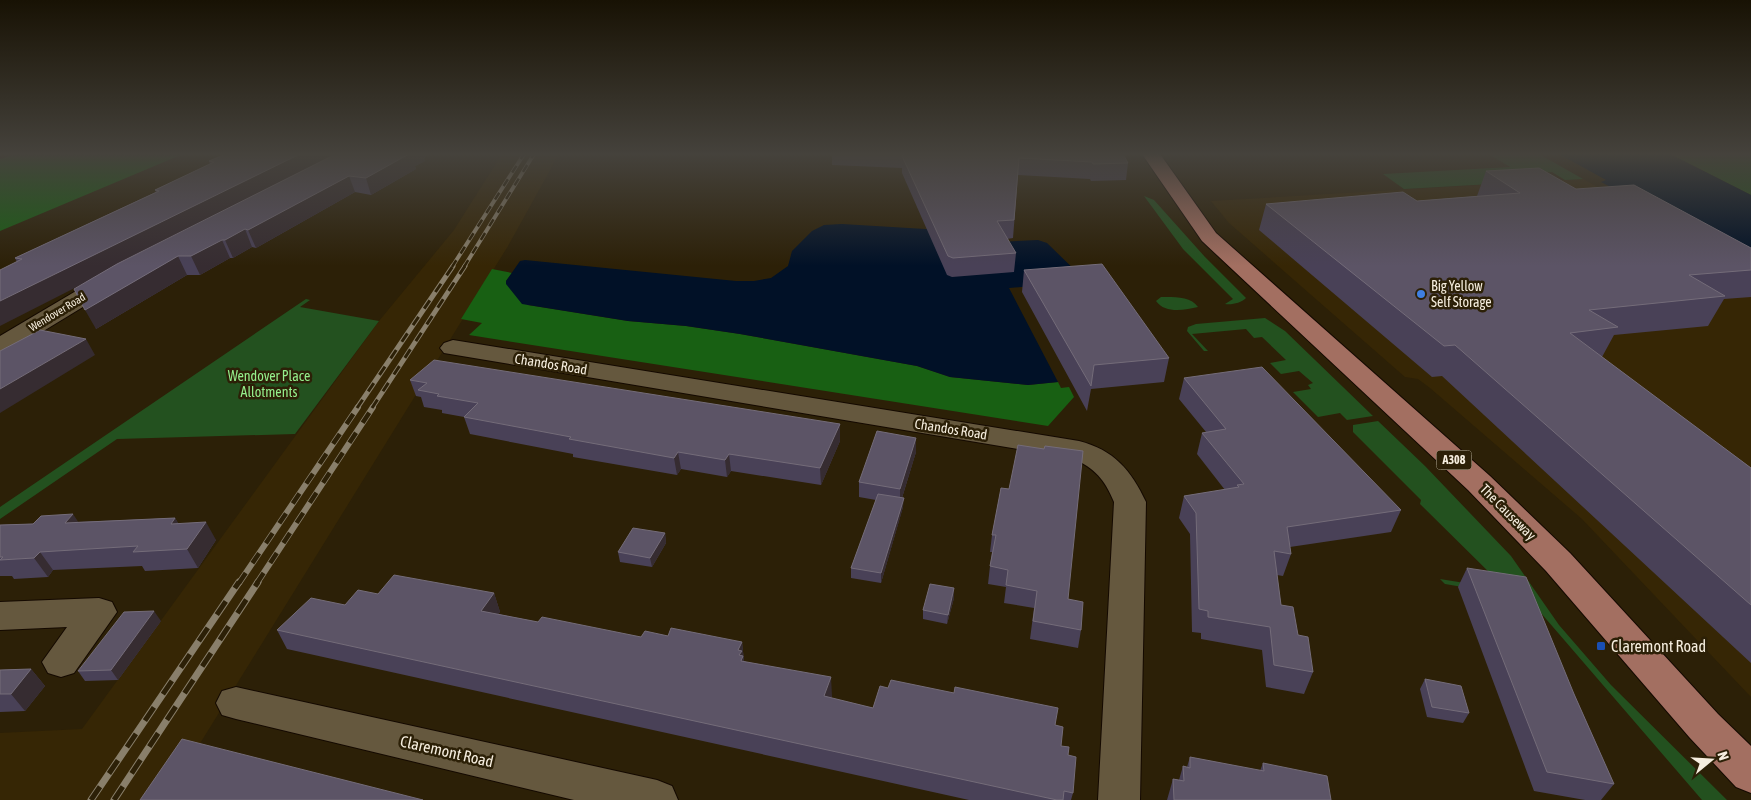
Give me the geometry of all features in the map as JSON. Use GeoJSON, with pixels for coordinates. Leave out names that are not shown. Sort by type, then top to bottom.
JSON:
{"type":"FeatureCollection","features":[{"type":"Feature","properties":{"kind":"main road","name":"The Causeway"},"geometry":{"type":"LineString","coordinates":[[1177,191],[1209,237],[1479,483],[1552,555],[1704,726],[1751,774]]}},
{"type":"Feature","properties":{"kind":"street","name":"Wendover Road"},"geometry":{"type":"LineString","coordinates":[[0,347],[126,272]]}},
{"type":"Feature","properties":{"kind":"street","name":"Chandos Road"},"geometry":{"type":"LineString","coordinates":[[453,348],[1079,450],[1096,456],[1110,466],[1121,478],[1130,502],[1119,800]]}},
{"type":"Feature","properties":{"kind":"street"},"geometry":{"type":"LineString","coordinates":[[0,616],[99,612],[62,662]]}},
{"type":"Feature","properties":{"kind":"street","name":"Claremont Road"},"geometry":{"type":"LineString","coordinates":[[236,703],[657,800]]}},
{"type":"Feature","properties":{"kind":"shaded area"},"geometry":{"type":"Polygon","coordinates":[[[478,191],[538,191],[508,246],[165,800],[0,800],[0,733],[82,729],[379,321],[454,230],[478,191]]]}},
{"type":"Feature","properties":{"kind":"shaded area"},"geometry":{"type":"Polygon","coordinates":[[[1374,191],[1605,191],[1751,280],[1751,697],[1582,519],[1430,388],[1418,379],[1405,377],[1229,223],[1211,201],[1374,191]]]}},
{"type":"Feature","properties":{"kind":"green space"},"geometry":{"type":"Polygon","coordinates":[[[0,191],[94,191],[0,231],[0,191]]]}},
{"type":"Feature","properties":{"kind":"green space"},"geometry":{"type":"Polygon","coordinates":[[[1144,196],[1154,200],[1205,257],[1246,298],[1236,303],[1225,304],[1233,299],[1183,249],[1144,196]]]}},
{"type":"Feature","properties":{"kind":"green space"},"geometry":{"type":"Polygon","coordinates":[[[492,269],[512,273],[506,281],[528,305],[628,321],[686,326],[740,334],[917,366],[950,377],[1028,385],[1058,382],[1061,388],[1069,387],[1074,397],[1048,426],[469,335],[482,323],[461,319],[492,269]]]}},
{"type":"Feature","properties":{"kind":"green space"},"geometry":{"type":"Polygon","coordinates":[[[1161,297],[1186,299],[1195,303],[1198,307],[1181,310],[1165,308],[1156,301],[1161,297]]]}},
{"type":"Feature","properties":{"kind":"green space","name":"Wendover Place Allotments"},"geometry":{"type":"Polygon","coordinates":[[[306,299],[310,300],[300,307],[379,321],[295,434],[117,439],[0,519],[0,507],[306,299]]]}},
{"type":"Feature","properties":{"kind":"green space"},"geometry":{"type":"Polygon","coordinates":[[[1265,318],[1285,331],[1373,416],[1347,420],[1340,413],[1318,417],[1293,392],[1311,389],[1308,385],[1313,383],[1299,371],[1281,374],[1270,363],[1286,360],[1262,337],[1254,338],[1246,329],[1192,334],[1208,351],[1204,351],[1187,331],[1188,327],[1196,324],[1265,318]]]}},
{"type":"Feature","properties":{"kind":"green space"},"geometry":{"type":"Polygon","coordinates":[[[1378,421],[1425,466],[1511,556],[1559,625],[1611,685],[1727,800],[1702,800],[1528,598],[1445,584],[1440,579],[1471,584],[1496,579],[1420,504],[1421,500],[1353,432],[1353,425],[1378,421]]]}},
{"type":"Feature","properties":{"kind":"water"},"geometry":{"type":"Polygon","coordinates":[[[1619,191],[1744,191],[1751,195],[1751,261],[1619,191]]]}},
{"type":"Feature","properties":{"kind":"water"},"geometry":{"type":"Polygon","coordinates":[[[842,224],[942,230],[998,242],[1038,240],[1047,243],[1083,278],[1065,283],[1009,288],[1058,382],[1028,385],[950,377],[917,366],[740,334],[686,326],[628,321],[522,304],[506,284],[506,281],[520,261],[525,260],[736,281],[754,281],[771,278],[788,266],[792,251],[812,231],[824,225],[842,224]]]}},
{"type":"Feature","properties":{"kind":"building"},"geometry":{"type":"Polygon","coordinates":[[[158,191],[224,191],[0,301],[0,270],[22,259],[15,258],[158,191]]]}},
{"type":"Feature","properties":{"kind":"building"},"geometry":{"type":"Polygon","coordinates":[[[262,191],[320,191],[248,230],[245,229],[191,256],[178,256],[85,310],[74,289],[117,264],[262,191]]]}},
{"type":"Feature","properties":{"kind":"building"},"geometry":{"type":"Polygon","coordinates":[[[918,191],[1016,191],[1014,220],[997,221],[1016,253],[953,258],[948,256],[918,191]]]}},
{"type":"Feature","properties":{"kind":"building"},"geometry":{"type":"Polygon","coordinates":[[[1517,191],[1646,191],[1751,248],[1751,270],[1689,275],[1725,296],[1589,310],[1618,327],[1570,333],[1751,468],[1751,605],[1455,345],[1444,346],[1266,204],[1403,192],[1417,201],[1520,193],[1517,191]]]}},
{"type":"Feature","properties":{"kind":"building"},"geometry":{"type":"Polygon","coordinates":[[[1102,264],[1169,358],[1094,365],[1091,386],[1024,270],[1102,264]]]}},
{"type":"Feature","properties":{"kind":"building"},"geometry":{"type":"Polygon","coordinates":[[[40,330],[86,339],[0,389],[0,351],[40,330]]]}},
{"type":"Feature","properties":{"kind":"building"},"geometry":{"type":"Polygon","coordinates":[[[434,360],[840,424],[820,468],[729,454],[725,460],[678,452],[674,458],[464,417],[478,403],[437,396],[439,394],[418,390],[427,383],[410,380],[434,360]]]}},
{"type":"Feature","properties":{"kind":"building"},"geometry":{"type":"Polygon","coordinates":[[[1262,367],[1401,510],[1287,527],[1291,554],[1274,551],[1281,605],[1293,607],[1298,635],[1308,637],[1313,672],[1274,665],[1270,627],[1208,617],[1208,611],[1199,609],[1196,513],[1184,496],[1239,487],[1237,485],[1244,484],[1202,433],[1226,429],[1184,378],[1262,367]]]}},
{"type":"Feature","properties":{"kind":"building"},"geometry":{"type":"Polygon","coordinates":[[[877,431],[916,438],[900,489],[859,482],[877,431]]]}},
{"type":"Feature","properties":{"kind":"building"},"geometry":{"type":"Polygon","coordinates":[[[1018,445],[1044,449],[1045,446],[1083,451],[1068,599],[1083,602],[1081,630],[1033,621],[1037,591],[1006,585],[1008,570],[990,566],[996,535],[992,535],[1001,488],[1009,489],[1018,445]]]}},
{"type":"Feature","properties":{"kind":"building"},"geometry":{"type":"Polygon","coordinates":[[[878,494],[904,498],[881,573],[851,568],[878,494]]]}},
{"type":"Feature","properties":{"kind":"building"},"geometry":{"type":"Polygon","coordinates":[[[73,514],[65,523],[175,518],[171,524],[206,522],[187,549],[133,552],[138,546],[40,552],[34,558],[0,560],[3,557],[0,557],[0,525],[33,524],[41,516],[73,514]]]}},
{"type":"Feature","properties":{"kind":"building"},"geometry":{"type":"Polygon","coordinates":[[[633,528],[665,533],[650,558],[618,552],[633,528]]]}},
{"type":"Feature","properties":{"kind":"building"},"geometry":{"type":"Polygon","coordinates":[[[1467,568],[1526,577],[1574,694],[1614,784],[1547,772],[1467,568]]]}},
{"type":"Feature","properties":{"kind":"building"},"geometry":{"type":"Polygon","coordinates":[[[394,575],[494,593],[481,611],[538,622],[542,617],[641,637],[645,631],[668,636],[671,628],[742,642],[738,650],[742,651],[739,655],[743,656],[741,661],[831,677],[824,696],[873,708],[880,686],[888,688],[891,680],[954,693],[955,687],[1058,708],[1055,725],[1063,727],[1061,746],[1069,747],[1068,755],[1076,757],[1073,793],[1064,791],[1063,800],[1057,800],[277,630],[311,598],[345,605],[358,590],[378,594],[394,575]]]}},
{"type":"Feature","properties":{"kind":"building"},"geometry":{"type":"Polygon","coordinates":[[[930,584],[954,588],[948,615],[923,610],[930,584]]]}},
{"type":"Feature","properties":{"kind":"building"},"geometry":{"type":"Polygon","coordinates":[[[154,611],[111,670],[78,671],[124,612],[154,611]]]}},
{"type":"Feature","properties":{"kind":"building"},"geometry":{"type":"Polygon","coordinates":[[[31,669],[11,694],[0,694],[0,670],[31,669]]]}},
{"type":"Feature","properties":{"kind":"building"},"geometry":{"type":"Polygon","coordinates":[[[1425,679],[1461,686],[1469,713],[1432,707],[1425,679]]]}},
{"type":"Feature","properties":{"kind":"building"},"geometry":{"type":"Polygon","coordinates":[[[182,739],[423,800],[140,800],[182,739]]]}},
{"type":"Feature","properties":{"kind":"building"},"geometry":{"type":"Polygon","coordinates":[[[1190,757],[1264,771],[1263,763],[1327,776],[1331,800],[1174,800],[1173,779],[1184,781],[1183,766],[1190,768],[1190,757]]]}},
{"type":"Feature","properties":{"kind":"railway"},"geometry":{"type":"LineString","coordinates":[[452,267],[500,191]]}},
{"type":"Feature","properties":{"kind":"railway"},"geometry":{"type":"LineString","coordinates":[[464,267],[511,191]]}},
{"type":"Feature","properties":{"kind":"railway"},"geometry":{"type":"LineString","coordinates":[[357,408],[453,266]]}},
{"type":"Feature","properties":{"kind":"railway"},"geometry":{"type":"LineString","coordinates":[[372,408],[465,266]]}},
{"type":"Feature","properties":{"kind":"railway"},"geometry":{"type":"LineString","coordinates":[[239,583],[358,407]]}},
{"type":"Feature","properties":{"kind":"railway"},"geometry":{"type":"LineString","coordinates":[[257,583],[373,407]]}},
{"type":"Feature","properties":{"kind":"railway"},"geometry":{"type":"LineString","coordinates":[[91,800],[239,582]]}},
{"type":"Feature","properties":{"kind":"railway"},"geometry":{"type":"LineString","coordinates":[[114,800],[258,582]]}},
{"type":"Feature","properties":{"kind":"place","name":"Big Yellow Self Storage"},"geometry":{"type":"Point","coordinates":[1421,294]}},
{"type":"Feature","properties":{"kind":"place","name":"Claremont Road"},"geometry":{"type":"Point","coordinates":[1601,646]}}]}
